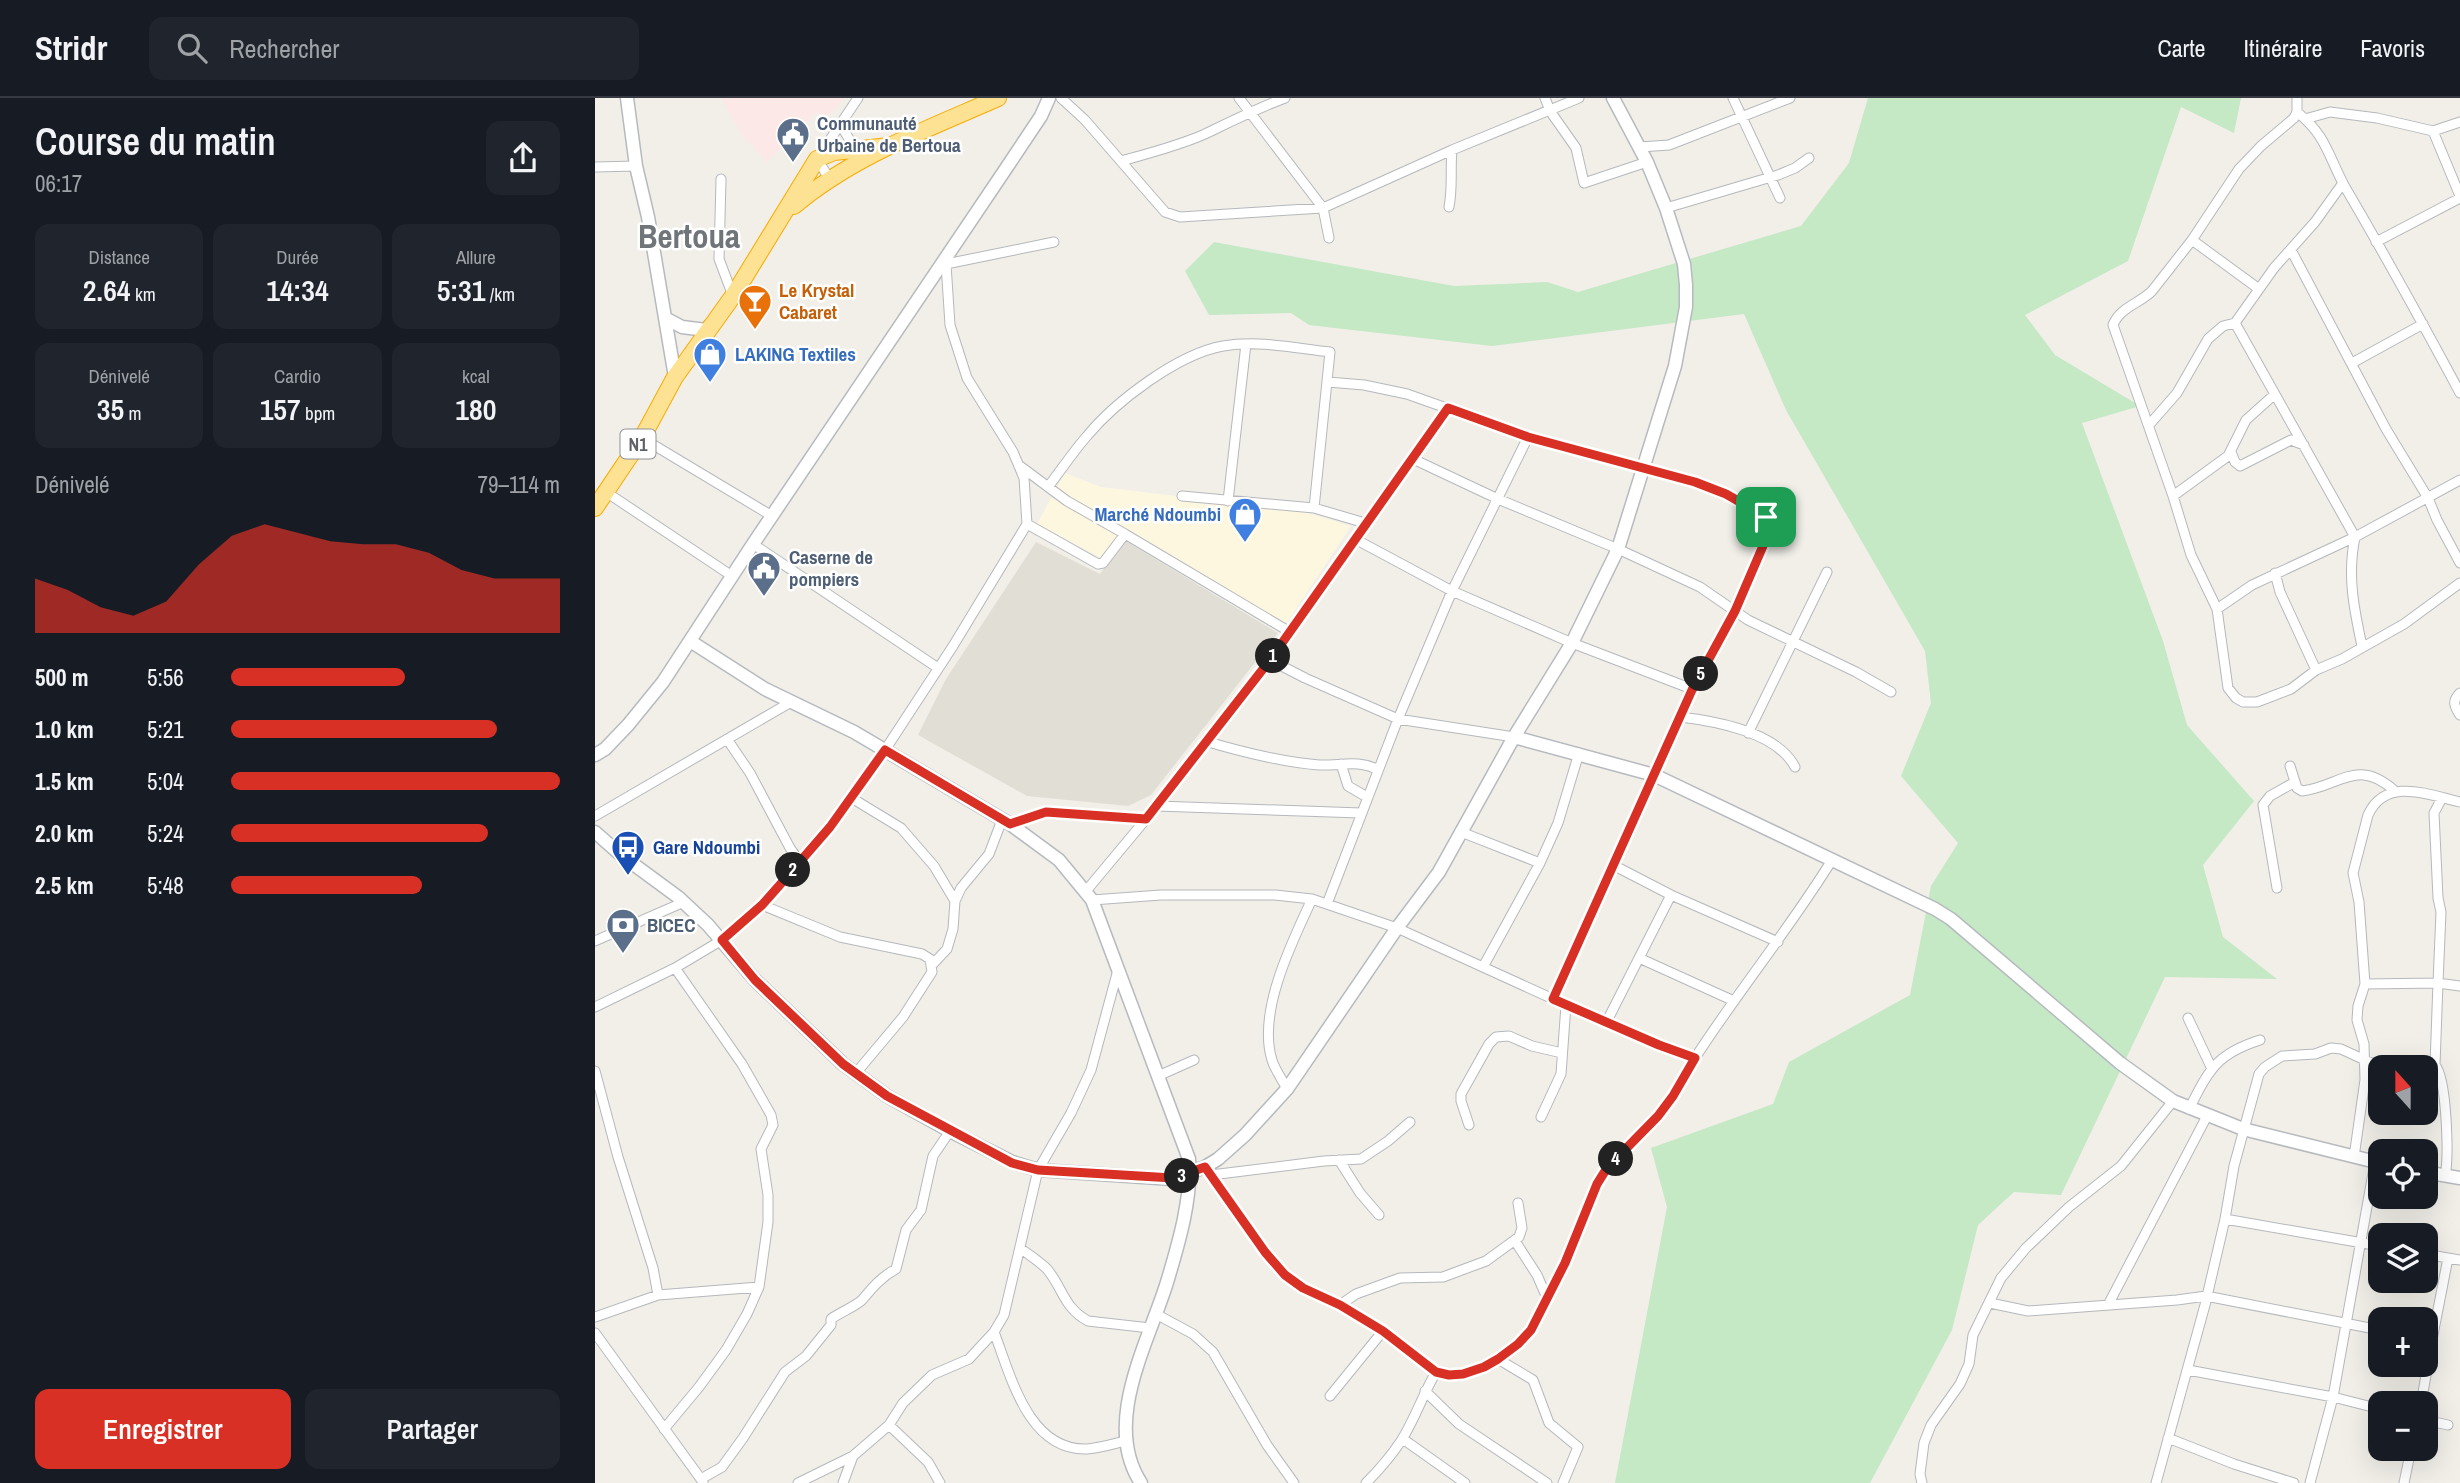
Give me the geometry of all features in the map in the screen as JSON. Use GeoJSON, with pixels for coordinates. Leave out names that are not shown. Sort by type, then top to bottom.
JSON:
{"type":"FeatureCollection","features":[{"type":"Feature","properties":{"kind":"highway","name":"N1"},"geometry":{"type":"LineString","coordinates":[[782,216],[858,155],[889,146],[998,98]]}},
{"type":"Feature","properties":{"kind":"highway","name":"N1"},"geometry":{"type":"LineString","coordinates":[[595,508],[642,438],[674,377],[733,296],[817,159],[834,152],[858,155]]}},
{"type":"Feature","properties":{"kind":"street"},"geometry":{"type":"LineString","coordinates":[[628,98],[636,166],[667,319],[674,377]]}},
{"type":"Feature","properties":{"kind":"street"},"geometry":{"type":"LineString","coordinates":[[829,178],[817,159],[858,98]]}},
{"type":"Feature","properties":{"kind":"street"},"geometry":{"type":"LineString","coordinates":[[595,755],[605,749],[628,725],[663,682],[753,544],[944,264],[1041,116],[1049,98]]}},
{"type":"Feature","properties":{"kind":"street"},"geometry":{"type":"LineString","coordinates":[[1061,98],[1085,120],[1165,212],[1172,216],[1323,208],[1452,150],[1579,98]]}},
{"type":"Feature","properties":{"kind":"street"},"geometry":{"type":"LineString","coordinates":[[1239,98],[1323,208],[1329,238]]}},
{"type":"Feature","properties":{"kind":"street"},"geometry":{"type":"LineString","coordinates":[[1121,161],[1156,152],[1204,134],[1286,98]]}},
{"type":"Feature","properties":{"kind":"street"},"geometry":{"type":"LineString","coordinates":[[1545,98],[1550,111],[1576,148],[1584,183],[1647,162]]}},
{"type":"Feature","properties":{"kind":"street"},"geometry":{"type":"LineString","coordinates":[[1208,1171],[1287,1089],[1397,928],[1439,872],[1514,737],[1572,643],[1618,549],[1675,366],[1686,307],[1683,264],[1666,208],[1640,147],[1613,98]]}},
{"type":"Feature","properties":{"kind":"street"},"geometry":{"type":"LineString","coordinates":[[1733,98],[1780,198]]}},
{"type":"Feature","properties":{"kind":"street"},"geometry":{"type":"LineString","coordinates":[[1640,147],[1669,145],[1790,98]]}},
{"type":"Feature","properties":{"kind":"street"},"geometry":{"type":"LineString","coordinates":[[2297,98],[2301,115],[2325,142],[2343,183],[2460,393]]}},
{"type":"Feature","properties":{"kind":"street"},"geometry":{"type":"LineString","coordinates":[[2460,122],[2433,131],[2377,118],[2330,112],[2294,118],[2239,169],[2192,240],[2152,291],[2145,298],[2125,308],[2116,317],[2113,325],[2191,555],[2217,609],[2228,688],[2236,698],[2243,702],[2257,702],[2276,696],[2304,681],[2316,670],[2342,659],[2404,624],[2460,583]]}},
{"type":"Feature","properties":{"kind":"street"},"geometry":{"type":"LineString","coordinates":[[840,124],[858,155]]}},
{"type":"Feature","properties":{"kind":"street"},"geometry":{"type":"LineString","coordinates":[[2376,242],[2460,197],[2433,131]]}},
{"type":"Feature","properties":{"kind":"street"},"geometry":{"type":"LineString","coordinates":[[1449,207],[1453,188],[1450,169],[1452,150]]}},
{"type":"Feature","properties":{"kind":"street"},"geometry":{"type":"LineString","coordinates":[[1666,208],[1770,177],[1795,168],[1809,158]]}},
{"type":"Feature","properties":{"kind":"street"},"geometry":{"type":"LineString","coordinates":[[595,167],[636,166]]}},
{"type":"Feature","properties":{"kind":"street"},"geometry":{"type":"LineString","coordinates":[[721,179],[719,259],[733,296]]}},
{"type":"Feature","properties":{"kind":"street"},"geometry":{"type":"LineString","coordinates":[[2149,425],[2177,393],[2208,339],[2223,327],[2235,323],[2343,183]]}},
{"type":"Feature","properties":{"kind":"street"},"geometry":{"type":"LineString","coordinates":[[2192,240],[2259,289]]}},
{"type":"Feature","properties":{"kind":"street"},"geometry":{"type":"LineString","coordinates":[[944,264],[1054,242]]}},
{"type":"Feature","properties":{"kind":"street"},"geometry":{"type":"LineString","coordinates":[[2291,250],[2386,429],[2428,498],[2460,563]]}},
{"type":"Feature","properties":{"kind":"street"},"geometry":{"type":"LineString","coordinates":[[595,1007],[675,968],[722,940],[762,905],[830,827],[885,750],[1027,524],[1024,478],[1013,452],[967,378],[950,325],[944,264]]}},
{"type":"Feature","properties":{"kind":"street"},"geometry":{"type":"LineString","coordinates":[[667,319],[695,330],[706,330],[709,326]]}},
{"type":"Feature","properties":{"kind":"street"},"geometry":{"type":"LineString","coordinates":[[2235,323],[2355,537],[2351,585],[2362,646]]}},
{"type":"Feature","properties":{"kind":"street"},"geometry":{"type":"LineString","coordinates":[[2352,363],[2423,324]]}},
{"type":"Feature","properties":{"kind":"street"},"geometry":{"type":"LineString","coordinates":[[1228,501],[1245,344]]}},
{"type":"Feature","properties":{"kind":"street"},"geometry":{"type":"LineString","coordinates":[[1048,487],[1089,433],[1141,387],[1171,366],[1196,353],[1224,346],[1280,345],[1330,352],[1314,508]]}},
{"type":"Feature","properties":{"kind":"street"},"geometry":{"type":"LineString","coordinates":[[1328,382],[1364,385],[1407,394],[1528,437],[1706,486],[1766,517],[1770,524],[1735,611],[1692,690],[1553,999]]}},
{"type":"Feature","properties":{"kind":"street"},"geometry":{"type":"LineString","coordinates":[[2173,496],[2231,452],[2238,432],[2246,420],[2275,394]]}},
{"type":"Feature","properties":{"kind":"street"},"geometry":{"type":"LineString","coordinates":[[1089,895],[1270,660],[1448,408]]}},
{"type":"Feature","properties":{"kind":"street"},"geometry":{"type":"LineString","coordinates":[[1327,904],[1398,719],[1452,591],[1528,437]]}},
{"type":"Feature","properties":{"kind":"street"},"geometry":{"type":"LineString","coordinates":[[642,438],[772,516]]}},
{"type":"Feature","properties":{"kind":"street"},"geometry":{"type":"LineString","coordinates":[[2231,452],[2240,466],[2291,440],[2304,445]]}},
{"type":"Feature","properties":{"kind":"street"},"geometry":{"type":"LineString","coordinates":[[1413,459],[1497,499],[1618,549],[1700,587],[1748,620],[1856,672],[1891,692]]}},
{"type":"Feature","properties":{"kind":"street"},"geometry":{"type":"LineString","coordinates":[[1019,466],[1067,501],[1290,632]]}},
{"type":"Feature","properties":{"kind":"street"},"geometry":{"type":"LineString","coordinates":[[2217,609],[2252,585],[2355,537],[2460,480]]}},
{"type":"Feature","properties":{"kind":"street"},"geometry":{"type":"LineString","coordinates":[[606,492],[732,576]]}},
{"type":"Feature","properties":{"kind":"street"},"geometry":{"type":"LineString","coordinates":[[1182,496],[1314,508],[1365,523]]}},
{"type":"Feature","properties":{"kind":"street"},"geometry":{"type":"LineString","coordinates":[[1027,524],[1101,564],[1125,534]]}},
{"type":"Feature","properties":{"kind":"street"},"geometry":{"type":"LineString","coordinates":[[1355,539],[1452,591],[1572,643],[1692,690]]}},
{"type":"Feature","properties":{"kind":"street"},"geometry":{"type":"LineString","coordinates":[[753,544],[939,668]]}},
{"type":"Feature","properties":{"kind":"street"},"geometry":{"type":"LineString","coordinates":[[1748,733],[1827,572]]}},
{"type":"Feature","properties":{"kind":"street"},"geometry":{"type":"LineString","coordinates":[[2275,573],[2280,592],[2316,670]]}},
{"type":"Feature","properties":{"kind":"street"},"geometry":{"type":"LineString","coordinates":[[690,641],[765,689],[854,732],[1006,822],[1059,860],[1089,895],[1119,968],[1189,1159],[1186,1204],[1171,1266],[1126,1404],[1125,1441],[1141,1483]]}},
{"type":"Feature","properties":{"kind":"street"},"geometry":{"type":"LineString","coordinates":[[1270,660],[1398,719],[1514,737],[1654,775],[1951,919],[2120,1063],[2173,1101],[2243,1129],[2368,1160]]}},
{"type":"Feature","properties":{"kind":"street"},"geometry":{"type":"LineString","coordinates":[[2460,693],[2454,704],[2460,715]]}},
{"type":"Feature","properties":{"kind":"street"},"geometry":{"type":"LineString","coordinates":[[595,816],[791,702]]}},
{"type":"Feature","properties":{"kind":"street"},"geometry":{"type":"LineString","coordinates":[[1680,717],[1710,721],[1748,733],[1781,748],[1795,767]]}},
{"type":"Feature","properties":{"kind":"street"},"geometry":{"type":"LineString","coordinates":[[727,739],[750,773],[800,862]]}},
{"type":"Feature","properties":{"kind":"street"},"geometry":{"type":"LineString","coordinates":[[1205,741],[1294,761],[1320,765],[1363,764],[1378,770]]}},
{"type":"Feature","properties":{"kind":"street"},"geometry":{"type":"LineString","coordinates":[[1483,967],[1540,863],[1558,823],[1579,753]]}},
{"type":"Feature","properties":{"kind":"street"},"geometry":{"type":"LineString","coordinates":[[1341,764],[1347,786],[1367,797]]}},
{"type":"Feature","properties":{"kind":"street"},"geometry":{"type":"LineString","coordinates":[[2290,766],[2299,790],[2305,792],[2351,776],[2373,775],[2395,791]]}},
{"type":"Feature","properties":{"kind":"street"},"geometry":{"type":"LineString","coordinates":[[2277,888],[2263,805],[2270,796],[2295,782]]}},
{"type":"Feature","properties":{"kind":"street"},"geometry":{"type":"LineString","coordinates":[[2354,1157],[2363,1108],[2365,1061],[2357,1012],[2365,984],[2359,902],[2353,873],[2372,806],[2395,791],[2407,790],[2460,802]]}},
{"type":"Feature","properties":{"kind":"street"},"geometry":{"type":"LineString","coordinates":[[850,797],[901,828],[934,866],[955,901]]}},
{"type":"Feature","properties":{"kind":"street"},"geometry":{"type":"LineString","coordinates":[[2435,1055],[2441,912],[2434,813],[2442,798]]}},
{"type":"Feature","properties":{"kind":"street"},"geometry":{"type":"LineString","coordinates":[[1157,806],[1361,813]]}},
{"type":"Feature","properties":{"kind":"street"},"geometry":{"type":"LineString","coordinates":[[932,965],[947,949],[953,929],[955,901],[961,888],[989,854],[1006,822],[1046,812],[1146,819]]}},
{"type":"Feature","properties":{"kind":"street"},"geometry":{"type":"LineString","coordinates":[[595,832],[684,902],[722,940],[755,980],[843,1064],[887,1096],[1012,1163],[1038,1170],[1173,1178],[1208,1171],[1365,1158],[1410,1122]]}},
{"type":"Feature","properties":{"kind":"street"},"geometry":{"type":"LineString","coordinates":[[1461,832],[1540,863]]}},
{"type":"Feature","properties":{"kind":"street"},"geometry":{"type":"LineString","coordinates":[[1208,1171],[1265,1252],[1285,1275],[1303,1288],[1340,1305],[1383,1331],[1436,1372],[1463,1374],[1484,1367],[1518,1344],[1531,1330],[1565,1263],[1597,1184],[1607,1168],[1658,1116],[1673,1096],[1734,1000],[1778,942],[1832,860]]}},
{"type":"Feature","properties":{"kind":"street"},"geometry":{"type":"LineString","coordinates":[[1613,864],[1671,895],[1778,942]]}},
{"type":"Feature","properties":{"kind":"street"},"geometry":{"type":"LineString","coordinates":[[1089,895],[1275,895],[1311,899],[1397,928],[1606,1023],[1695,1058]]}},
{"type":"Feature","properties":{"kind":"street"},"geometry":{"type":"LineString","coordinates":[[1606,1023],[1671,895]]}},
{"type":"Feature","properties":{"kind":"street"},"geometry":{"type":"LineString","coordinates":[[1287,1089],[1272,1059],[1269,1027],[1280,977],[1311,899]]}},
{"type":"Feature","properties":{"kind":"street"},"geometry":{"type":"LineString","coordinates":[[595,941],[684,902]]}},
{"type":"Feature","properties":{"kind":"street"},"geometry":{"type":"LineString","coordinates":[[762,905],[840,937],[922,954],[930,959],[932,972],[903,1017],[856,1073]]}},
{"type":"Feature","properties":{"kind":"street"},"geometry":{"type":"LineString","coordinates":[[1639,958],[1734,1000]]}},
{"type":"Feature","properties":{"kind":"street"},"geometry":{"type":"LineString","coordinates":[[664,1429],[726,1350],[759,1287],[768,1222],[768,1195],[761,1149],[773,1125],[773,1119],[742,1064],[675,968]]}},
{"type":"Feature","properties":{"kind":"street"},"geometry":{"type":"LineString","coordinates":[[798,1483],[853,1456],[889,1425],[903,1403],[932,1375],[968,1359],[994,1332],[1004,1315],[1038,1170],[1071,1113],[1091,1070],[1119,968]]}},
{"type":"Feature","properties":{"kind":"street"},"geometry":{"type":"LineString","coordinates":[[2365,984],[2438,983],[2460,986]]}},
{"type":"Feature","properties":{"kind":"street"},"geometry":{"type":"LineString","coordinates":[[1541,1118],[1561,1074],[1566,1005]]}},
{"type":"Feature","properties":{"kind":"street"},"geometry":{"type":"LineString","coordinates":[[2188,1018],[2212,1069]]}},
{"type":"Feature","properties":{"kind":"street"},"geometry":{"type":"LineString","coordinates":[[1469,1125],[1461,1094],[1489,1044],[1496,1037],[1509,1035],[1532,1046],[1562,1053]]}},
{"type":"Feature","properties":{"kind":"street"},"geometry":{"type":"LineString","coordinates":[[2189,1109],[2212,1069],[2235,1048],[2260,1040]]}},
{"type":"Feature","properties":{"kind":"street"},"geometry":{"type":"LineString","coordinates":[[2156,1483],[2188,1370],[2225,1219],[2243,1129],[2259,1074],[2281,1056],[2315,1054],[2331,1048],[2341,1049],[2368,1062]]}},
{"type":"Feature","properties":{"kind":"street"},"geometry":{"type":"LineString","coordinates":[[1158,1076],[1194,1060]]}},
{"type":"Feature","properties":{"kind":"street"},"geometry":{"type":"LineString","coordinates":[[595,1071],[618,1157],[653,1268],[658,1295]]}},
{"type":"Feature","properties":{"kind":"street"},"geometry":{"type":"LineString","coordinates":[[2438,1072],[2445,1115],[2445,1176]]}},
{"type":"Feature","properties":{"kind":"street"},"geometry":{"type":"LineString","coordinates":[[1921,1483],[1920,1466],[1931,1425],[1960,1384],[1969,1364],[1973,1335],[2001,1278],[2069,1208],[2121,1166],[2173,1101]]}},
{"type":"Feature","properties":{"kind":"street"},"geometry":{"type":"LineString","coordinates":[[2108,1305],[2207,1116]]}},
{"type":"Feature","properties":{"kind":"street"},"geometry":{"type":"LineString","coordinates":[[595,1334],[702,1481],[722,1467],[785,1372],[817,1345],[823,1332],[831,1325],[831,1319],[861,1301],[884,1275],[896,1269],[907,1230],[921,1210],[933,1156],[950,1131]]}},
{"type":"Feature","properties":{"kind":"street"},"geometry":{"type":"LineString","coordinates":[[1339,1160],[1360,1193],[1379,1215]]}},
{"type":"Feature","properties":{"kind":"street"},"geometry":{"type":"LineString","coordinates":[[2438,1175],[2460,1178]]}},
{"type":"Feature","properties":{"kind":"street"},"geometry":{"type":"LineString","coordinates":[[1340,1305],[1356,1294],[1400,1278],[1443,1277],[1474,1267],[1515,1241],[1522,1228],[1518,1203]]}},
{"type":"Feature","properties":{"kind":"street"},"geometry":{"type":"LineString","coordinates":[[2310,1483],[2333,1397],[2368,1204]]}},
{"type":"Feature","properties":{"kind":"street"},"geometry":{"type":"LineString","coordinates":[[2225,1219],[2368,1244]]}},
{"type":"Feature","properties":{"kind":"street"},"geometry":{"type":"LineString","coordinates":[[1515,1241],[1537,1275],[1547,1298]]}},
{"type":"Feature","properties":{"kind":"street"},"geometry":{"type":"LineString","coordinates":[[1020,1248],[1048,1270],[1068,1306],[1079,1316],[1088,1321],[1150,1328]]}},
{"type":"Feature","properties":{"kind":"street"},"geometry":{"type":"LineString","coordinates":[[2438,1256],[2460,1260]]}},
{"type":"Feature","properties":{"kind":"street"},"geometry":{"type":"LineString","coordinates":[[2437,1307],[2448,1258]]}},
{"type":"Feature","properties":{"kind":"street"},"geometry":{"type":"LineString","coordinates":[[595,1317],[658,1295],[759,1287]]}},
{"type":"Feature","properties":{"kind":"street"},"geometry":{"type":"LineString","coordinates":[[1990,1303],[2028,1311],[2206,1296],[2368,1328]]}},
{"type":"Feature","properties":{"kind":"street"},"geometry":{"type":"LineString","coordinates":[[1156,1314],[1193,1334],[1213,1352],[1267,1444],[1294,1483]]}},
{"type":"Feature","properties":{"kind":"street"},"geometry":{"type":"LineString","coordinates":[[1330,1396],[1383,1331]]}},
{"type":"Feature","properties":{"kind":"street"},"geometry":{"type":"LineString","coordinates":[[994,1332],[1023,1405],[1040,1429],[1067,1447],[1088,1449],[1125,1441]]}},
{"type":"Feature","properties":{"kind":"street"},"geometry":{"type":"LineString","coordinates":[[1498,1359],[1533,1380],[1549,1423],[1578,1447],[1563,1483]]}},
{"type":"Feature","properties":{"kind":"street"},"geometry":{"type":"LineString","coordinates":[[2188,1370],[2368,1406]]}},
{"type":"Feature","properties":{"kind":"street"},"geometry":{"type":"LineString","coordinates":[[1366,1483],[1387,1462],[1403,1438],[1436,1372]]}},
{"type":"Feature","properties":{"kind":"street"},"geometry":{"type":"LineString","coordinates":[[1425,1391],[1459,1424],[1547,1483]]}},
{"type":"Feature","properties":{"kind":"street"},"geometry":{"type":"LineString","coordinates":[[2438,1423],[2448,1425]]}},
{"type":"Feature","properties":{"kind":"street"},"geometry":{"type":"LineString","coordinates":[[889,1425],[928,1462],[940,1483]]}},
{"type":"Feature","properties":{"kind":"street"},"geometry":{"type":"LineString","coordinates":[[1403,1438],[1465,1483]]}},
{"type":"Feature","properties":{"kind":"street"},"geometry":{"type":"LineString","coordinates":[[2168,1438],[2234,1464],[2294,1483]]}},
{"type":"Feature","properties":{"kind":"street"},"geometry":{"type":"LineString","coordinates":[[843,1483],[853,1456]]}},
{"type":"Feature","properties":{"kind":"street"},"geometry":{"type":"LineString","coordinates":[[2403,1483],[2408,1461]]}},
{"type":"Feature","properties":{"kind":"shaded area"},"geometry":{"type":"Polygon","coordinates":[[[721,98],[844,98],[825,120],[816,112],[767,162],[741,134],[721,98]]]}},
{"type":"Feature","properties":{"kind":"shaded area","name":"Marché Ndoumbi"},"geometry":{"type":"Polygon","coordinates":[[[1065,473],[1101,487],[1301,511],[1351,526],[1286,624],[1125,529],[1103,559],[1037,524],[1065,473]]]}},
{"type":"Feature","properties":{"kind":"shaded area"},"geometry":{"type":"Polygon","coordinates":[[[1124,540],[1278,633],[1151,795],[1128,806],[1027,796],[918,735],[946,679],[1036,542],[1100,574],[1124,540]]]}},
{"type":"Feature","properties":{"kind":"green space"},"geometry":{"type":"Polygon","coordinates":[[[1868,98],[2241,98],[2234,133],[2181,107],[2128,261],[2025,315],[2055,355],[2140,406],[2082,423],[2163,641],[2187,725],[2254,801],[2203,865],[2223,937],[2277,979],[2165,977],[2061,1195],[2014,1192],[1978,1225],[1952,1330],[1870,1483],[1615,1483],[1667,1207],[1651,1148],[1773,1104],[1789,1062],[1910,995],[1931,886],[1958,843],[1901,776],[1931,703],[1925,651],[1786,410],[1744,314],[1492,346],[1309,325],[1291,313],[1209,315],[1185,271],[1214,242],[1454,286],[1547,282],[1578,292],[1801,226],[1849,163],[1868,98]]]}},
{"type":"Feature","properties":{"kind":"place","name":"Communauté Urbaine de Bertoua"},"geometry":{"type":"Point","coordinates":[793,164]}},
{"type":"Feature","properties":{"kind":"place","name":"Le Krystal Cabaret"},"geometry":{"type":"Point","coordinates":[755,331]}},
{"type":"Feature","properties":{"kind":"place","name":"LAKING Textiles"},"geometry":{"type":"Point","coordinates":[710,384]}},
{"type":"Feature","properties":{"kind":"place","name":"Marché Ndoumbi"},"geometry":{"type":"Point","coordinates":[1245,544]}},
{"type":"Feature","properties":{"kind":"place","name":"Caserne de pompiers"},"geometry":{"type":"Point","coordinates":[764,598]}},
{"type":"Feature","properties":{"kind":"place","name":"Gare Ndoumbi"},"geometry":{"type":"Point","coordinates":[628,877]}},
{"type":"Feature","properties":{"kind":"place","name":"BICEC"},"geometry":{"type":"Point","coordinates":[623,955]}},
{"type":"Feature","properties":{"kind":"district","name":"Bertoua"},"geometry":{"type":"Point","coordinates":[689,236]}},
{"type":"Feature","properties":{"kind":"route"},"geometry":{"type":"LineString","coordinates":[[1448,408],[1528,437],[1695,482],[1726,494],[1766,517],[1770,524],[1769,532],[1735,611],[1692,690],[1553,999],[1695,1058],[1658,1116],[1607,1168],[1597,1184],[1565,1263],[1531,1330],[1518,1344],[1484,1367],[1463,1374],[1436,1372],[1383,1331],[1340,1305],[1303,1288],[1285,1275],[1265,1252],[1205,1167],[1173,1178],[1038,1170],[1012,1163],[887,1096],[843,1064],[755,980],[722,940],[762,905],[830,827],[885,750],[1010,824],[1046,812],[1146,819],[1270,660],[1448,408]]}}]}
